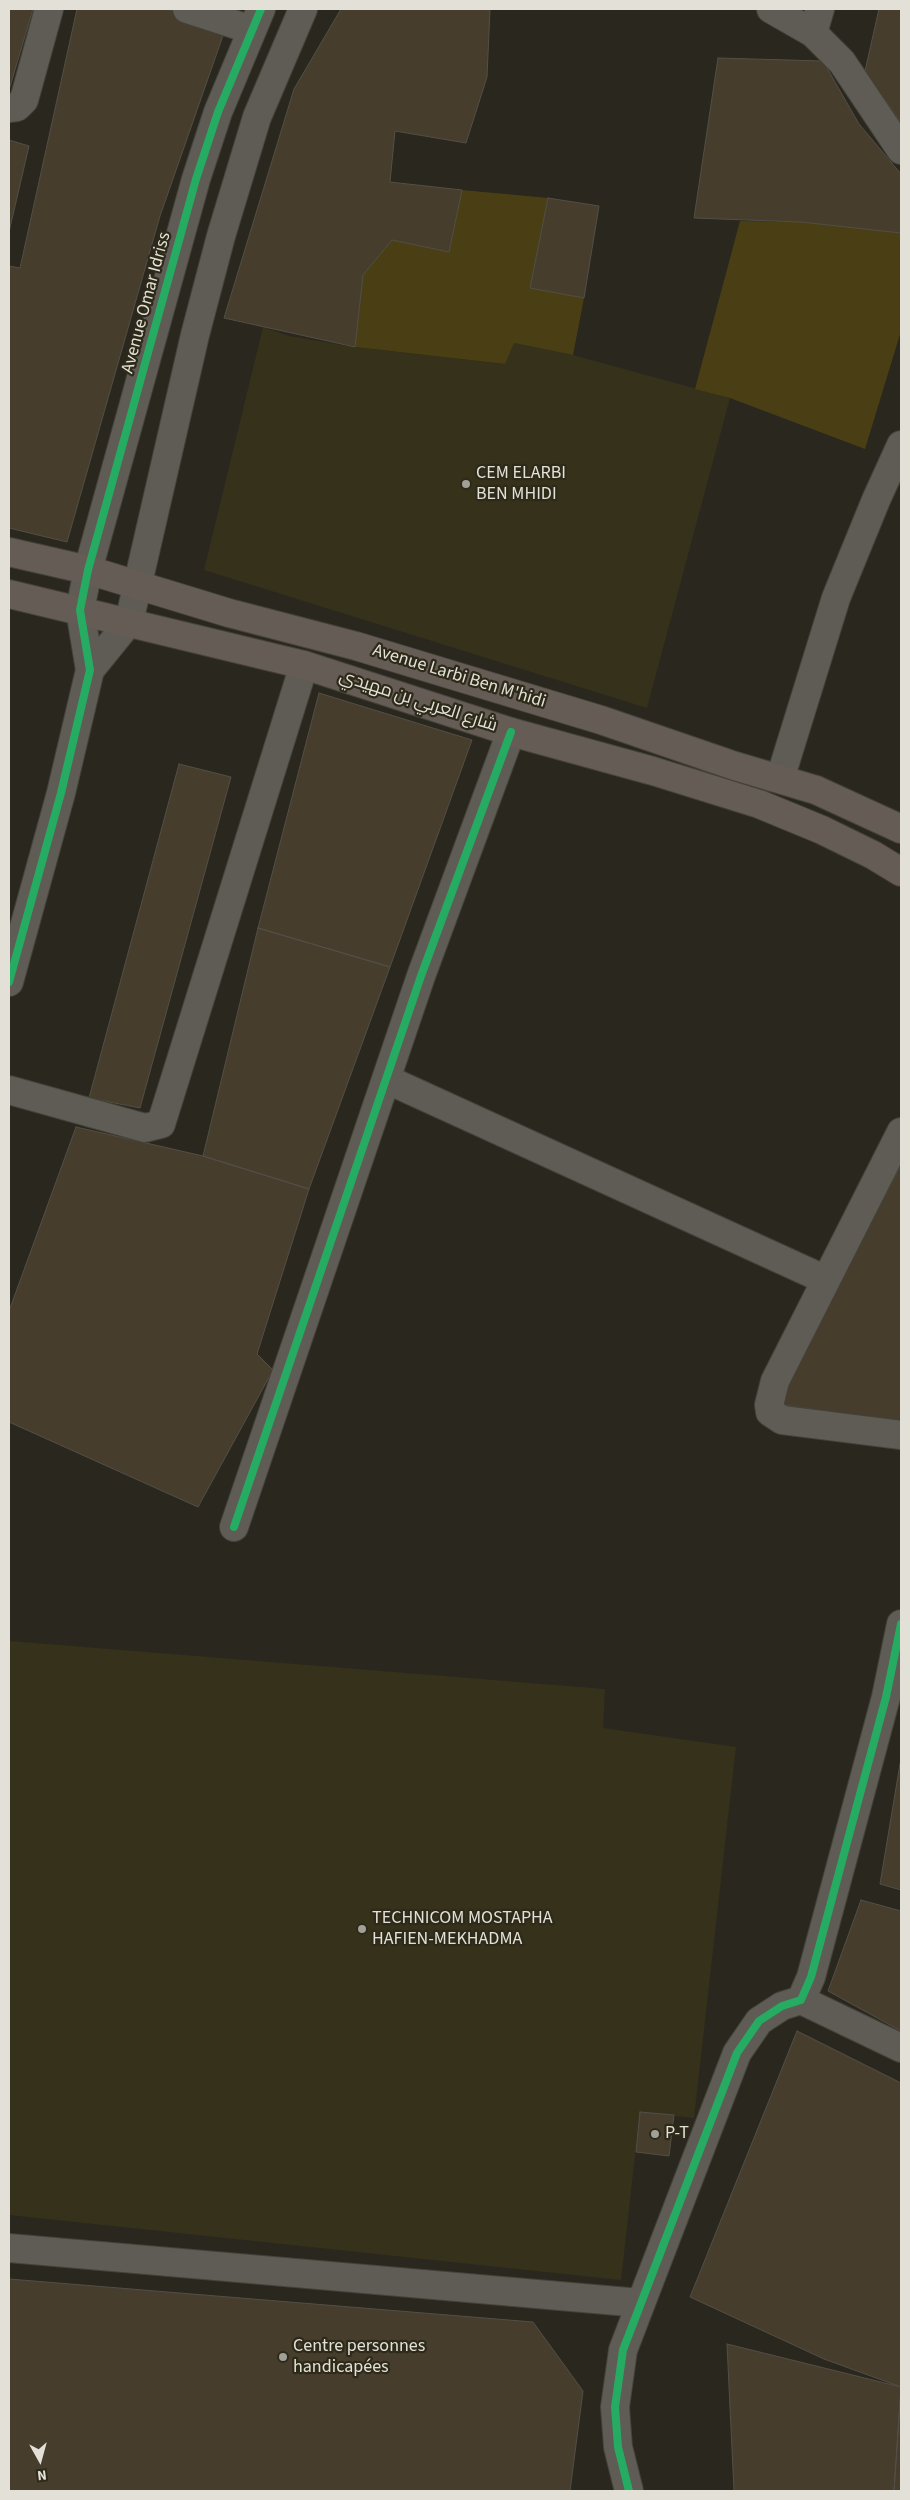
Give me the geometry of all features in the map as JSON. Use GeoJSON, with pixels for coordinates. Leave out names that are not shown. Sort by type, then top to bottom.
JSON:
{"type":"FeatureCollection","features":[{"type":"Feature","properties":{"kind":"main road","name":"Avenue Larbi Ben M'hidi"},"geometry":{"type":"LineString","coordinates":[[9,552],[88,570],[138,586],[356,646],[554,706],[816,790],[901,829]]}},
{"type":"Feature","properties":{"kind":"main road","name":"شارع العربي بن مهيدي"},"geometry":{"type":"LineString","coordinates":[[9,594],[304,666],[511,732],[653,771],[759,804],[822,830],[873,855],[901,872]]}},
{"type":"Feature","properties":{"kind":"street"},"geometry":{"type":"LineString","coordinates":[[9,108],[17,107],[24,100],[49,9]]}},
{"type":"Feature","properties":{"kind":"street"},"geometry":{"type":"LineString","coordinates":[[187,9],[256,19]]}},
{"type":"Feature","properties":{"kind":"street"},"geometry":{"type":"LineString","coordinates":[[90,670],[129,622],[195,335],[221,236],[258,117],[303,9]]}},
{"type":"Feature","properties":{"kind":"street"},"geometry":{"type":"LineString","coordinates":[[771,9],[816,21],[901,150]]}},
{"type":"Feature","properties":{"kind":"street","name":"Avenue Omar Idriss"},"geometry":{"type":"LineString","coordinates":[[80,610],[88,570],[196,179],[218,112],[256,19]]}},
{"type":"Feature","properties":{"kind":"street"},"geometry":{"type":"LineString","coordinates":[[780,779],[836,598],[876,500],[901,445]]}},
{"type":"Feature","properties":{"kind":"street"},"geometry":{"type":"LineString","coordinates":[[9,982],[61,792],[90,670],[80,610]]}},
{"type":"Feature","properties":{"kind":"street"},"geometry":{"type":"LineString","coordinates":[[9,1090],[145,1128],[161,1124],[166,1115],[304,666]]}},
{"type":"Feature","properties":{"kind":"street"},"geometry":{"type":"LineString","coordinates":[[234,1527],[421,976],[511,732]]}},
{"type":"Feature","properties":{"kind":"street"},"geometry":{"type":"LineString","coordinates":[[386,1079],[826,1280]]}},
{"type":"Feature","properties":{"kind":"street"},"geometry":{"type":"LineString","coordinates":[[901,1132],[769,1396],[770,1412],[782,1420],[901,1434]]}},
{"type":"Feature","properties":{"kind":"street"},"geometry":{"type":"LineString","coordinates":[[801,2000],[819,1951],[886,1697],[901,1624]]}},
{"type":"Feature","properties":{"kind":"street"},"geometry":{"type":"LineString","coordinates":[[629,2491],[618,2448],[615,2408],[623,2350],[737,2053],[759,2021],[782,2006],[801,2000],[901,2048]]}},
{"type":"Feature","properties":{"kind":"street"},"geometry":{"type":"LineString","coordinates":[[9,2248],[640,2303]]}},
{"type":"Feature","properties":{"kind":"shaded area"},"geometry":{"type":"Polygon","coordinates":[[[462,190],[548,198],[530,288],[584,298],[573,355],[514,343],[505,364],[355,347],[363,275],[392,240],[449,252],[462,190]]]}},
{"type":"Feature","properties":{"kind":"shaded area"},"geometry":{"type":"Polygon","coordinates":[[[740,221],[801,222],[901,233],[901,331],[865,449],[730,398],[695,389],[740,221]]]}},
{"type":"Feature","properties":{"kind":"shaded area","name":"CEM ELARBI BEN MHIDI"},"geometry":{"type":"Polygon","coordinates":[[[263,327],[289,336],[354,347],[504,364],[514,343],[573,355],[730,398],[647,708],[204,570],[263,327]]]}},
{"type":"Feature","properties":{"kind":"shaded area","name":"TECHNICOM MOSTAPHA HAFIEN-MEKHADMA"},"geometry":{"type":"Polygon","coordinates":[[[10,1641],[605,1689],[603,1728],[736,1747],[694,2118],[640,2112],[621,2280],[9,2215],[10,1641]]]}},
{"type":"Feature","properties":{"kind":"building"},"geometry":{"type":"Polygon","coordinates":[[[9,9],[33,9],[9,90],[9,9]]]}},
{"type":"Feature","properties":{"kind":"building"},"geometry":{"type":"Polygon","coordinates":[[[77,9],[167,9],[226,27],[160,216],[67,542],[9,528],[9,266],[20,268],[77,9]]]}},
{"type":"Feature","properties":{"kind":"building"},"geometry":{"type":"Polygon","coordinates":[[[341,9],[490,9],[487,77],[466,143],[395,131],[390,182],[462,190],[449,252],[392,240],[363,275],[355,347],[224,318],[294,89],[341,9]]]}},
{"type":"Feature","properties":{"kind":"building"},"geometry":{"type":"Polygon","coordinates":[[[879,9],[901,9],[901,123],[865,71],[879,9]]]}},
{"type":"Feature","properties":{"kind":"building"},"geometry":{"type":"Polygon","coordinates":[[[718,58],[823,61],[859,124],[901,174],[901,233],[801,222],[694,218],[718,58]]]}},
{"type":"Feature","properties":{"kind":"building"},"geometry":{"type":"Polygon","coordinates":[[[9,140],[29,146],[9,232],[9,140]]]}},
{"type":"Feature","properties":{"kind":"building"},"geometry":{"type":"Polygon","coordinates":[[[548,198],[599,206],[584,298],[530,288],[548,198]]]}},
{"type":"Feature","properties":{"kind":"building"},"geometry":{"type":"Polygon","coordinates":[[[319,693],[472,740],[390,967],[258,928],[319,693]]]}},
{"type":"Feature","properties":{"kind":"building"},"geometry":{"type":"Polygon","coordinates":[[[179,764],[231,777],[140,1108],[89,1098],[179,764]]]}},
{"type":"Feature","properties":{"kind":"building"},"geometry":{"type":"Polygon","coordinates":[[[258,928],[390,967],[309,1189],[203,1156],[258,928]]]}},
{"type":"Feature","properties":{"kind":"building"},"geometry":{"type":"Polygon","coordinates":[[[76,1127],[203,1156],[309,1189],[257,1354],[273,1370],[198,1507],[9,1422],[9,1311],[76,1127]]]}},
{"type":"Feature","properties":{"kind":"building"},"geometry":{"type":"Polygon","coordinates":[[[901,1165],[901,1422],[776,1404],[901,1165]]]}},
{"type":"Feature","properties":{"kind":"building"},"geometry":{"type":"Polygon","coordinates":[[[901,1764],[901,1890],[880,1884],[901,1764]]]}},
{"type":"Feature","properties":{"kind":"building"},"geometry":{"type":"Polygon","coordinates":[[[861,1900],[901,1911],[901,2031],[828,1991],[861,1900]]]}},
{"type":"Feature","properties":{"kind":"building"},"geometry":{"type":"Polygon","coordinates":[[[797,2031],[901,2083],[901,2387],[824,2359],[690,2297],[797,2031]]]}},
{"type":"Feature","properties":{"kind":"building","name":"P-T"},"geometry":{"type":"Polygon","coordinates":[[[640,2112],[674,2115],[669,2156],[636,2152],[640,2112]]]}},
{"type":"Feature","properties":{"kind":"building","name":"Centre personnes handicapées"},"geometry":{"type":"Polygon","coordinates":[[[9,2279],[533,2322],[583,2391],[570,2491],[9,2491],[9,2279]]]}},
{"type":"Feature","properties":{"kind":"building"},"geometry":{"type":"Polygon","coordinates":[[[727,2344],[901,2387],[894,2491],[734,2491],[727,2344]]]}},
{"type":"Feature","properties":{"kind":"building"},"geometry":{"type":"Polygon","coordinates":[[[901,2387],[901,2491],[894,2491],[901,2387]]]}},
{"type":"Feature","properties":{"kind":"cycle path"},"geometry":{"type":"LineString","coordinates":[[9,982],[61,793],[90,670],[80,610],[88,570],[196,179],[218,112],[261,9]]}},
{"type":"Feature","properties":{"kind":"cycle path"},"geometry":{"type":"LineString","coordinates":[[234,1527],[421,976],[511,732]]}},
{"type":"Feature","properties":{"kind":"cycle path"},"geometry":{"type":"LineString","coordinates":[[629,2491],[618,2447],[615,2407],[623,2350],[737,2053],[759,2021],[782,2006],[801,2000],[811,1977],[886,1697],[901,1624]]}},
{"type":"Feature","properties":{"kind":"place","name":"CEM ELARBI BEN MHIDI"},"geometry":{"type":"Point","coordinates":[466,484]}},
{"type":"Feature","properties":{"kind":"place","name":"TECHNICOM MOSTAPHA HAFIEN-MEKHADMA"},"geometry":{"type":"Point","coordinates":[362,1929]}},
{"type":"Feature","properties":{"kind":"place","name":"P-T"},"geometry":{"type":"Point","coordinates":[655,2134]}},
{"type":"Feature","properties":{"kind":"place","name":"Centre personnes handicapées"},"geometry":{"type":"Point","coordinates":[283,2357]}}]}
